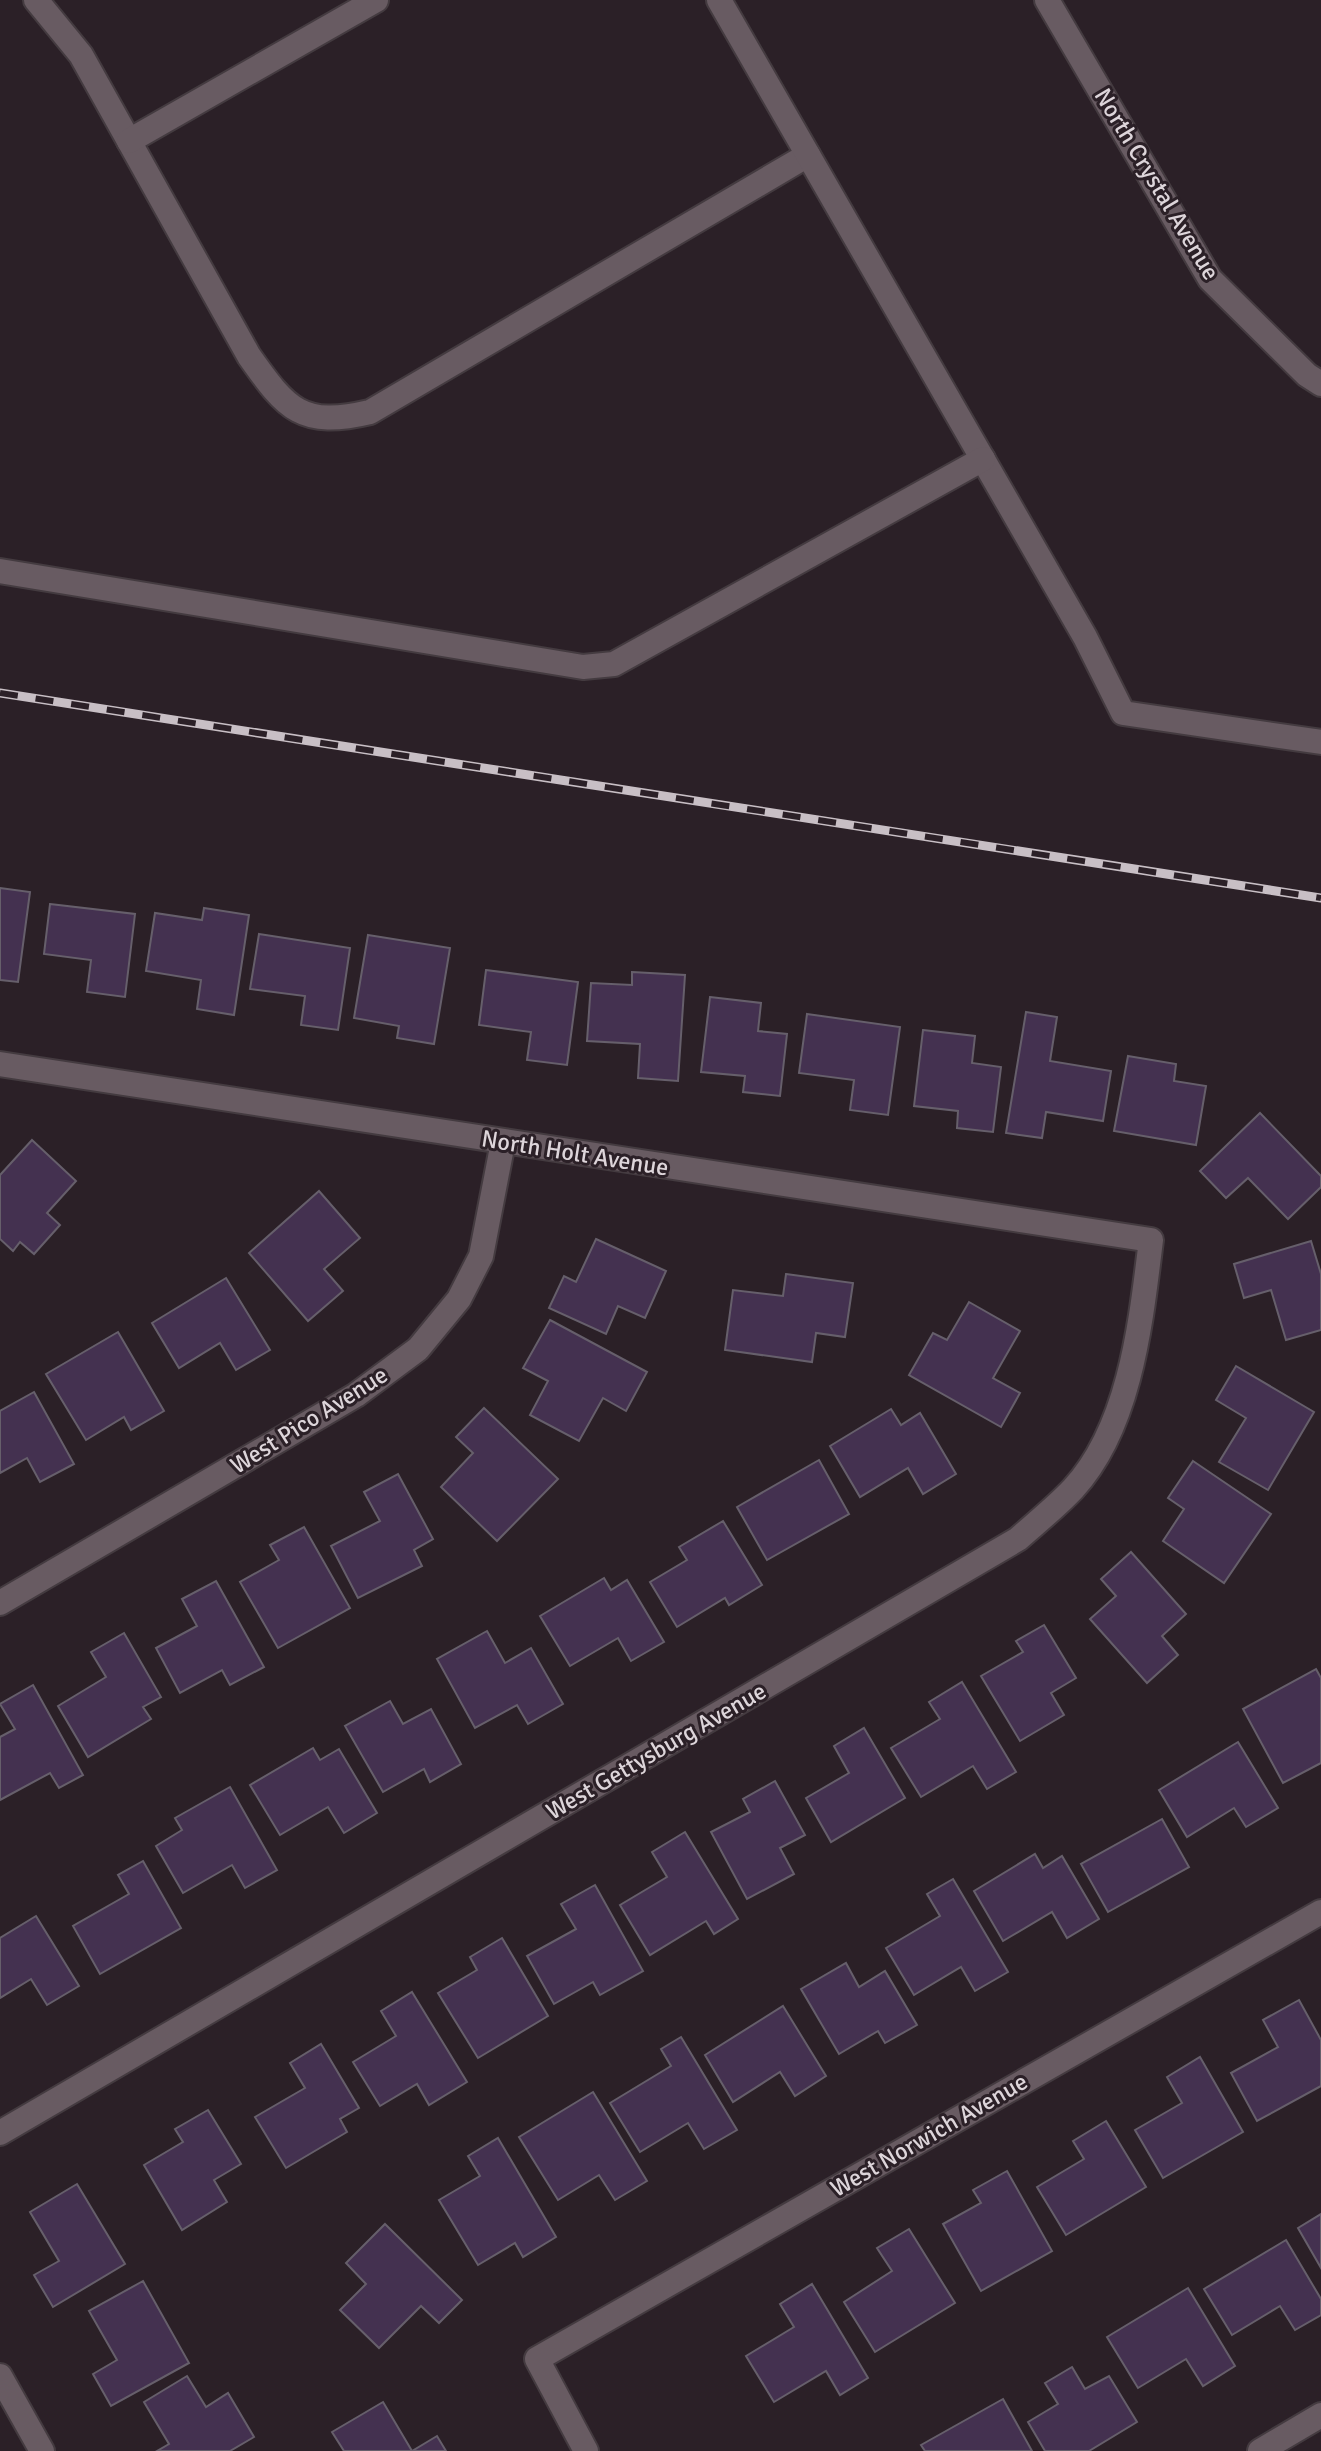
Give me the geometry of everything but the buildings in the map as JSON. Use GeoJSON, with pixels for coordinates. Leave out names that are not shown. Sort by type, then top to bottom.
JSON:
{"type":"FeatureCollection","features":[{"type":"Feature","properties":{"kind":"street"},"geometry":{"type":"LineString","coordinates":[[36,0],[81,55],[249,356],[274,392],[302,414],[334,421],[370,412],[808,155]]}},
{"type":"Feature","properties":{"kind":"street"},"geometry":{"type":"LineString","coordinates":[[129,141],[376,0]]}},
{"type":"Feature","properties":{"kind":"street"},"geometry":{"type":"LineString","coordinates":[[719,0],[1085,637],[1123,713],[1321,742]]}},
{"type":"Feature","properties":{"kind":"street","name":"North Crystal Avenue"},"geometry":{"type":"LineString","coordinates":[[1047,0],[1210,279],[1307,375],[1321,384]]}},
{"type":"Feature","properties":{"kind":"street"},"geometry":{"type":"LineString","coordinates":[[0,571],[583,667],[614,664],[983,459]]}},
{"type":"Feature","properties":{"kind":"street","name":"North Holt Avenue"},"geometry":{"type":"LineString","coordinates":[[0,1064],[1151,1240]]}},
{"type":"Feature","properties":{"kind":"street","name":"West Pico Avenue"},"geometry":{"type":"LineString","coordinates":[[0,1603],[356,1395],[418,1349],[459,1299],[481,1256],[503,1142]]}},
{"type":"Feature","properties":{"kind":"street","name":"West Gettysburg Avenue"},"geometry":{"type":"LineString","coordinates":[[0,2133],[1018,1539],[1075,1487],[1112,1426],[1138,1342],[1151,1240]]}},
{"type":"Feature","properties":{"kind":"street","name":"West Norwich Avenue"},"geometry":{"type":"LineString","coordinates":[[586,2451],[537,2359],[1321,1912]]}},
{"type":"Feature","properties":{"kind":"street"},"geometry":{"type":"LineString","coordinates":[[0,2376],[42,2451]]}},
{"type":"Feature","properties":{"kind":"street"},"geometry":{"type":"LineString","coordinates":[[1260,2451],[1321,2415]]}},
{"type":"Feature","properties":{"kind":"railway"},"geometry":{"type":"LineString","coordinates":[[0,693],[1321,898]]}}]}
